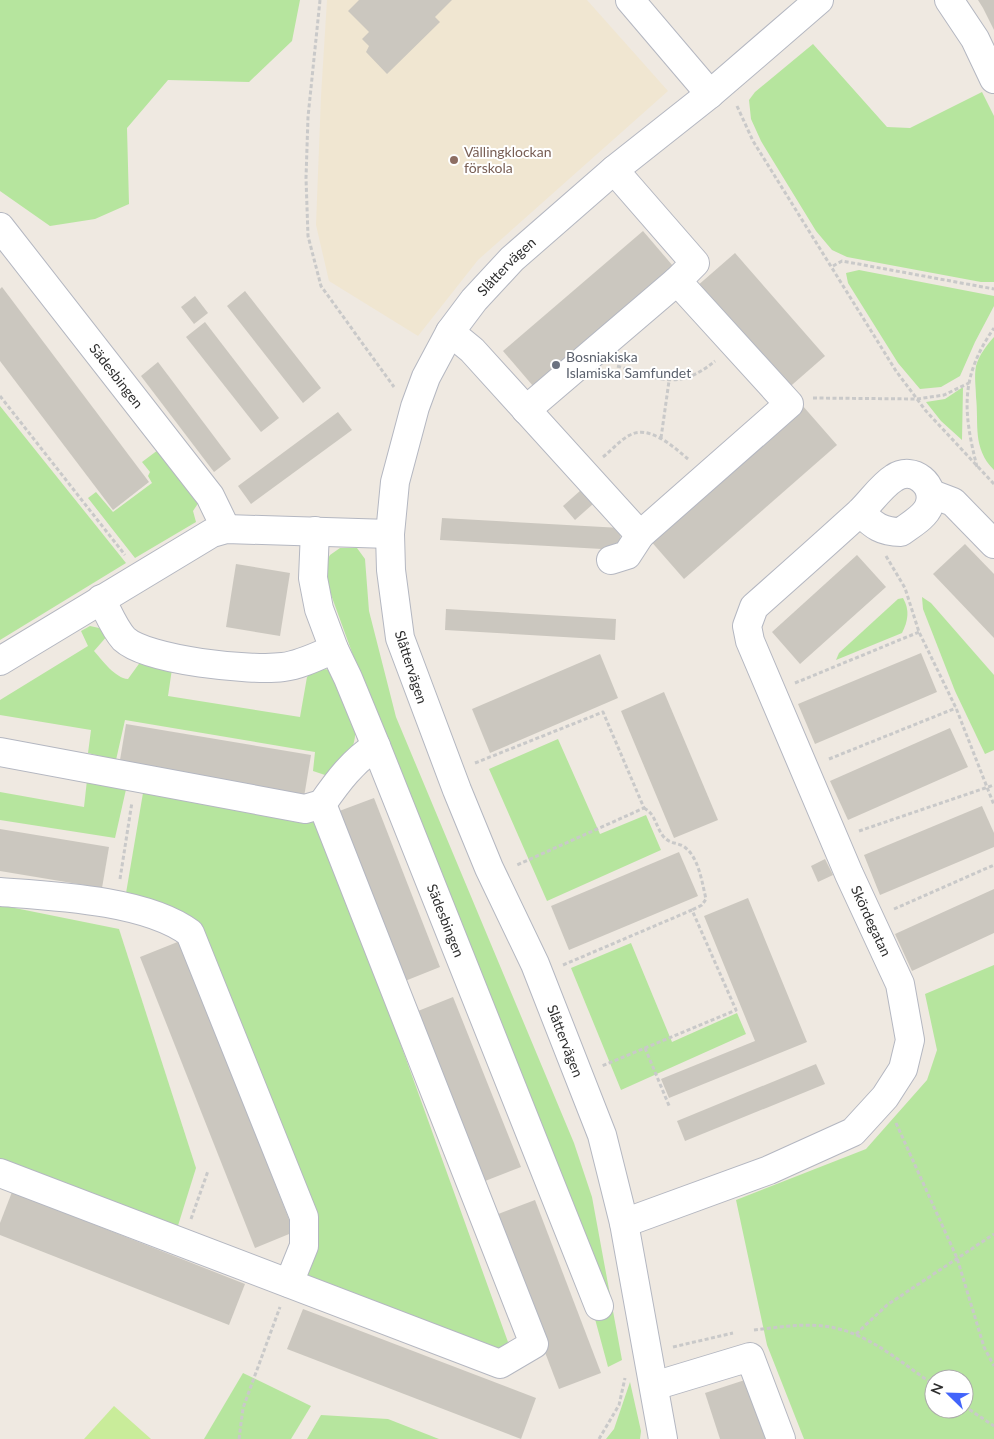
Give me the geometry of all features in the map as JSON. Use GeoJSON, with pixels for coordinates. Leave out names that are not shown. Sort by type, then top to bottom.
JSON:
{"type":"FeatureCollection","features":[{"type":"Feature","properties":{"kind":"street"},"geometry":{"type":"LineString","coordinates":[[630,0],[715,89]]}},
{"type":"Feature","properties":{"kind":"street","name":"Slåttervägen"},"geometry":{"type":"LineString","coordinates":[[663,1439],[624,1222],[615,1179],[599,1126],[535,964],[460,799],[400,638],[393,595],[390,534],[395,482],[415,407],[426,377],[450,332],[474,300],[512,259],[614,170],[715,89],[819,0]]}},
{"type":"Feature","properties":{"kind":"street"},"geometry":{"type":"LineString","coordinates":[[949,0],[975,39],[994,79]]}},
{"type":"Feature","properties":{"kind":"street"},"geometry":{"type":"LineString","coordinates":[[526,410],[695,263],[614,170]]}},
{"type":"Feature","properties":{"kind":"street","name":"Sädesbingen"},"geometry":{"type":"LineString","coordinates":[[0,227],[210,496],[226,529]]}},
{"type":"Feature","properties":{"kind":"street"},"geometry":{"type":"LineString","coordinates":[[611,560],[627,555],[640,535],[789,404],[677,280]]}},
{"type":"Feature","properties":{"kind":"street"},"geometry":{"type":"LineString","coordinates":[[450,332],[472,350],[640,535]]}},
{"type":"Feature","properties":{"kind":"street","name":"Skördegatan"},"geometry":{"type":"LineString","coordinates":[[624,1222],[769,1170],[853,1132],[885,1097],[903,1069],[910,1040],[900,984],[835,840],[750,641],[747,626],[754,607],[860,512],[894,477],[910,473],[927,484],[932,494]]}},
{"type":"Feature","properties":{"kind":"street"},"geometry":{"type":"LineString","coordinates":[[860,512],[876,527],[886,532],[901,532],[928,508],[932,494],[953,502],[994,544]]}},
{"type":"Feature","properties":{"kind":"street"},"geometry":{"type":"LineString","coordinates":[[0,661],[197,541],[226,529],[390,534]]}},
{"type":"Feature","properties":{"kind":"street","name":"Sädesbingen"},"geometry":{"type":"LineString","coordinates":[[315,531],[313,578],[319,609],[334,649],[376,746],[599,1306]]}},
{"type":"Feature","properties":{"kind":"street"},"geometry":{"type":"LineString","coordinates":[[101,599],[124,638],[135,646],[166,656],[254,669],[286,667],[334,649]]}},
{"type":"Feature","properties":{"kind":"street"},"geometry":{"type":"LineString","coordinates":[[0,752],[304,809],[322,804],[360,757],[376,746]]}},
{"type":"Feature","properties":{"kind":"street"},"geometry":{"type":"LineString","coordinates":[[0,1172],[500,1364],[534,1344],[322,804]]}},
{"type":"Feature","properties":{"kind":"street"},"geometry":{"type":"LineString","coordinates":[[0,892],[70,897],[116,905],[167,920],[190,933],[304,1217],[304,1246],[289,1283]]}},
{"type":"Feature","properties":{"kind":"street"},"geometry":{"type":"LineString","coordinates":[[654,1386],[750,1357],[781,1439]]}},
{"type":"Feature","properties":{"kind":"path"},"geometry":{"type":"LineString","coordinates":[[320,0],[308,117],[306,178],[308,236],[321,286],[396,390],[415,407]]}},
{"type":"Feature","properties":{"kind":"path"},"geometry":{"type":"LineString","coordinates":[[715,89],[736,102],[753,142],[833,266],[858,311],[917,399],[994,484]]}},
{"type":"Feature","properties":{"kind":"path"},"geometry":{"type":"LineString","coordinates":[[833,266],[842,261],[994,289]]}},
{"type":"Feature","properties":{"kind":"path"},"geometry":{"type":"LineString","coordinates":[[978,468],[968,429],[969,383],[971,367],[981,347],[994,328]]}},
{"type":"Feature","properties":{"kind":"path"},"geometry":{"type":"LineString","coordinates":[[587,358],[669,381],[696,376],[735,345]]}},
{"type":"Feature","properties":{"kind":"path"},"geometry":{"type":"LineString","coordinates":[[661,438],[669,381]]}},
{"type":"Feature","properties":{"kind":"path"},"geometry":{"type":"LineString","coordinates":[[785,400],[816,398],[917,399],[944,395],[969,383]]}},
{"type":"Feature","properties":{"kind":"path"},"geometry":{"type":"LineString","coordinates":[[0,396],[128,560]]}},
{"type":"Feature","properties":{"kind":"path"},"geometry":{"type":"LineString","coordinates":[[584,474],[631,434],[639,433],[668,441],[706,477]]}},
{"type":"Feature","properties":{"kind":"path"},"geometry":{"type":"LineString","coordinates":[[886,532],[882,550],[905,588],[919,632],[956,708],[994,805]]}},
{"type":"Feature","properties":{"kind":"path"},"geometry":{"type":"LineString","coordinates":[[772,692],[919,632]]}},
{"type":"Feature","properties":{"kind":"path"},"geometry":{"type":"LineString","coordinates":[[805,768],[956,708]]}},
{"type":"Feature","properties":{"kind":"path"},"geometry":{"type":"LineString","coordinates":[[469,756],[472,764],[603,712],[644,808],[653,813],[662,834],[670,843],[682,845],[692,854],[706,899],[702,905],[556,968]]}},
{"type":"Feature","properties":{"kind":"path"},"geometry":{"type":"LineString","coordinates":[[116,905],[132,802],[138,779]]}},
{"type":"Feature","properties":{"kind":"path"},"geometry":{"type":"LineString","coordinates":[[835,840],[994,785]]}},
{"type":"Feature","properties":{"kind":"path"},"geometry":{"type":"LineString","coordinates":[[512,868],[644,808]]}},
{"type":"Feature","properties":{"kind":"path"},"geometry":{"type":"LineString","coordinates":[[870,919],[994,865]]}},
{"type":"Feature","properties":{"kind":"path"},"geometry":{"type":"LineString","coordinates":[[597,1068],[736,1010],[692,910]]}},
{"type":"Feature","properties":{"kind":"path"},"geometry":{"type":"LineString","coordinates":[[644,1048],[670,1108]]}},
{"type":"Feature","properties":{"kind":"path"},"geometry":{"type":"LineString","coordinates":[[885,1097],[957,1258],[984,1347],[994,1366]]}},
{"type":"Feature","properties":{"kind":"path"},"geometry":{"type":"LineString","coordinates":[[183,1243],[208,1171]]}},
{"type":"Feature","properties":{"kind":"path"},"geometry":{"type":"LineString","coordinates":[[856,1334],[887,1305],[994,1234]]}},
{"type":"Feature","properties":{"kind":"path"},"geometry":{"type":"LineString","coordinates":[[240,1439],[243,1408],[289,1283]]}},
{"type":"Feature","properties":{"kind":"path"},"geometry":{"type":"LineString","coordinates":[[974,1413],[994,1426]]}},
{"type":"Feature","properties":{"kind":"shaded area","name":"Vällingklockan förskola"},"geometry":{"type":"Polygon","coordinates":[[[327,0],[587,0],[668,91],[478,260],[418,336],[329,281],[316,225],[327,0]]]}},
{"type":"Feature","properties":{"kind":"green space"},"geometry":{"type":"Polygon","coordinates":[[[0,0],[300,0],[292,41],[249,82],[168,80],[127,128],[129,204],[95,219],[50,226],[0,191],[0,0]]]}},
{"type":"Feature","properties":{"kind":"green space"},"geometry":{"type":"Polygon","coordinates":[[[813,44],[887,127],[910,128],[982,92],[994,116],[994,282],[981,282],[847,257],[832,250],[816,231],[761,141],[751,119],[749,100],[755,92],[813,44]]]}},
{"type":"Feature","properties":{"kind":"green space"},"geometry":{"type":"Polygon","coordinates":[[[859,270],[994,296],[994,306],[960,376],[941,387],[920,389],[898,363],[848,283],[846,273],[859,270]]]}},
{"type":"Feature","properties":{"kind":"green space"},"geometry":{"type":"Polygon","coordinates":[[[994,337],[994,470],[987,462],[979,444],[975,378],[979,358],[994,337]]]}},
{"type":"Feature","properties":{"kind":"green space"},"geometry":{"type":"Polygon","coordinates":[[[963,387],[962,440],[941,421],[926,402],[945,399],[963,387]]]}},
{"type":"Feature","properties":{"kind":"green space"},"geometry":{"type":"Polygon","coordinates":[[[0,406],[126,563],[0,640],[0,406]]]}},
{"type":"Feature","properties":{"kind":"green space"},"geometry":{"type":"Polygon","coordinates":[[[158,450],[199,502],[193,511],[196,522],[135,558],[88,498],[96,492],[113,512],[152,483],[148,476],[150,472],[142,462],[158,450]]]}},
{"type":"Feature","properties":{"kind":"green space"},"geometry":{"type":"Polygon","coordinates":[[[340,548],[357,548],[365,559],[369,611],[396,717],[574,1143],[592,1197],[622,1360],[608,1367],[558,1182],[385,743],[322,570],[330,555],[340,548]]]}},
{"type":"Feature","properties":{"kind":"green space"},"geometry":{"type":"Polygon","coordinates":[[[922,597],[931,603],[994,675],[994,750],[985,754],[955,691],[923,609],[922,597]]]}},
{"type":"Feature","properties":{"kind":"green space"},"geometry":{"type":"Polygon","coordinates":[[[903,598],[907,607],[907,616],[902,633],[836,660],[839,653],[898,599],[903,598]]]}},
{"type":"Feature","properties":{"kind":"green space"},"geometry":{"type":"Polygon","coordinates":[[[90,626],[99,628],[108,635],[94,651],[118,676],[128,679],[141,661],[172,669],[168,696],[300,717],[307,677],[319,670],[333,671],[345,696],[354,724],[354,742],[350,752],[328,776],[313,771],[315,752],[125,720],[116,760],[88,753],[91,730],[0,715],[0,700],[88,646],[81,631],[90,626]]]}},
{"type":"Feature","properties":{"kind":"green space"},"geometry":{"type":"Polygon","coordinates":[[[558,739],[600,834],[646,815],[661,850],[547,901],[489,769],[558,739]]]}},
{"type":"Feature","properties":{"kind":"green space"},"geometry":{"type":"Polygon","coordinates":[[[87,780],[127,785],[115,838],[0,820],[0,792],[84,807],[87,780]]]}},
{"type":"Feature","properties":{"kind":"green space"},"geometry":{"type":"Polygon","coordinates":[[[144,787],[318,815],[508,1342],[500,1357],[305,1285],[315,1236],[207,959],[125,899],[144,787]]]}},
{"type":"Feature","properties":{"kind":"green space"},"geometry":{"type":"Polygon","coordinates":[[[0,905],[119,929],[196,1168],[176,1232],[0,1162],[0,905]]]}},
{"type":"Feature","properties":{"kind":"green space"},"geometry":{"type":"Polygon","coordinates":[[[631,943],[672,1042],[737,1013],[746,1034],[621,1090],[571,968],[631,943]]]}},
{"type":"Feature","properties":{"kind":"green space"},"geometry":{"type":"Polygon","coordinates":[[[994,965],[994,1439],[804,1439],[767,1345],[736,1200],[866,1149],[927,1080],[937,1050],[925,994],[994,965]]]}},
{"type":"Feature","properties":{"kind":"green space"},"geometry":{"type":"Polygon","coordinates":[[[243,1373],[311,1406],[291,1439],[204,1439],[243,1373]]]}},
{"type":"Feature","properties":{"kind":"green space"},"geometry":{"type":"Polygon","coordinates":[[[630,1382],[641,1431],[640,1439],[606,1439],[614,1429],[630,1382]]]}},
{"type":"Feature","properties":{"kind":"green space"},"geometry":{"type":"Polygon","coordinates":[[[114,1406],[151,1439],[84,1439],[114,1406]]]}},
{"type":"Feature","properties":{"kind":"green space"},"geometry":{"type":"Polygon","coordinates":[[[321,1415],[388,1419],[439,1439],[307,1439],[321,1415]]]}},
{"type":"Feature","properties":{"kind":"building"},"geometry":{"type":"Polygon","coordinates":[[[359,0],[452,0],[435,17],[440,22],[387,74],[366,52],[369,46],[362,39],[369,32],[348,11],[359,0]]]}},
{"type":"Feature","properties":{"kind":"building"},"geometry":{"type":"Polygon","coordinates":[[[978,0],[994,0],[994,30],[983,8],[978,0]]]}},
{"type":"Feature","properties":{"kind":"building"},"geometry":{"type":"Polygon","coordinates":[[[643,231],[679,273],[539,393],[503,351],[643,231]]]}},
{"type":"Feature","properties":{"kind":"building"},"geometry":{"type":"Polygon","coordinates":[[[735,253],[825,356],[785,391],[696,287],[735,253]]]}},
{"type":"Feature","properties":{"kind":"building"},"geometry":{"type":"Polygon","coordinates":[[[2,287],[149,482],[113,510],[0,361],[0,289],[2,287]]]}},
{"type":"Feature","properties":{"kind":"building"},"geometry":{"type":"Polygon","coordinates":[[[245,291],[321,388],[303,403],[227,306],[245,291]]]}},
{"type":"Feature","properties":{"kind":"building"},"geometry":{"type":"Polygon","coordinates":[[[195,296],[208,313],[194,324],[181,307],[195,296]]]}},
{"type":"Feature","properties":{"kind":"building"},"geometry":{"type":"Polygon","coordinates":[[[205,322],[279,418],[261,432],[186,337],[205,322]]]}},
{"type":"Feature","properties":{"kind":"building"},"geometry":{"type":"Polygon","coordinates":[[[158,362],[231,459],[214,472],[141,376],[158,362]]]}},
{"type":"Feature","properties":{"kind":"building"},"geometry":{"type":"Polygon","coordinates":[[[802,405],[837,445],[684,579],[649,539],[802,405]]]}},
{"type":"Feature","properties":{"kind":"building"},"geometry":{"type":"Polygon","coordinates":[[[338,412],[352,430],[251,504],[238,486],[338,412]]]}},
{"type":"Feature","properties":{"kind":"building"},"geometry":{"type":"Polygon","coordinates":[[[581,490],[593,504],[575,520],[563,506],[581,490]]]}},
{"type":"Feature","properties":{"kind":"building"},"geometry":{"type":"Polygon","coordinates":[[[442,518],[621,528],[620,550],[440,540],[442,518]]]}},
{"type":"Feature","properties":{"kind":"building"},"geometry":{"type":"Polygon","coordinates":[[[965,544],[994,574],[994,638],[933,574],[965,544]]]}},
{"type":"Feature","properties":{"kind":"building"},"geometry":{"type":"Polygon","coordinates":[[[857,555],[886,587],[800,664],[772,632],[857,555]]]}},
{"type":"Feature","properties":{"kind":"building"},"geometry":{"type":"Polygon","coordinates":[[[236,564],[290,573],[280,636],[226,627],[236,564]]]}},
{"type":"Feature","properties":{"kind":"building"},"geometry":{"type":"Polygon","coordinates":[[[446,609],[616,619],[615,640],[445,630],[446,609]]]}},
{"type":"Feature","properties":{"kind":"building"},"geometry":{"type":"Polygon","coordinates":[[[921,653],[937,692],[815,744],[798,704],[921,653]]]}},
{"type":"Feature","properties":{"kind":"building"},"geometry":{"type":"Polygon","coordinates":[[[600,654],[618,698],[490,753],[472,709],[600,654]]]}},
{"type":"Feature","properties":{"kind":"building"},"geometry":{"type":"Polygon","coordinates":[[[664,692],[718,820],[674,838],[621,711],[664,692]]]}},
{"type":"Feature","properties":{"kind":"building"},"geometry":{"type":"Polygon","coordinates":[[[126,724],[311,755],[304,797],[119,766],[126,724]]]}},
{"type":"Feature","properties":{"kind":"building"},"geometry":{"type":"Polygon","coordinates":[[[950,728],[968,767],[848,820],[830,781],[950,728]]]}},
{"type":"Feature","properties":{"kind":"building"},"geometry":{"type":"Polygon","coordinates":[[[374,798],[440,967],[400,983],[334,813],[374,798]]]}},
{"type":"Feature","properties":{"kind":"building"},"geometry":{"type":"Polygon","coordinates":[[[982,806],[994,833],[994,847],[880,895],[864,855],[982,806]]]}},
{"type":"Feature","properties":{"kind":"building"},"geometry":{"type":"Polygon","coordinates":[[[0,829],[109,847],[102,888],[0,871],[0,829]]]}},
{"type":"Feature","properties":{"kind":"building"},"geometry":{"type":"Polygon","coordinates":[[[679,852],[698,896],[569,950],[551,906],[679,852]]]}},
{"type":"Feature","properties":{"kind":"building"},"geometry":{"type":"Polygon","coordinates":[[[825,859],[833,875],[818,882],[811,866],[825,859]]]}},
{"type":"Feature","properties":{"kind":"building"},"geometry":{"type":"Polygon","coordinates":[[[994,889],[994,933],[912,971],[895,934],[994,889]]]}},
{"type":"Feature","properties":{"kind":"building"},"geometry":{"type":"Polygon","coordinates":[[[748,898],[807,1042],[669,1098],[661,1079],[755,1041],[704,916],[748,898]]]}},
{"type":"Feature","properties":{"kind":"building"},"geometry":{"type":"Polygon","coordinates":[[[180,941],[294,1232],[255,1248],[140,957],[180,941]]]}},
{"type":"Feature","properties":{"kind":"building"},"geometry":{"type":"Polygon","coordinates":[[[453,997],[521,1167],[480,1183],[413,1013],[453,997]]]}},
{"type":"Feature","properties":{"kind":"building"},"geometry":{"type":"Polygon","coordinates":[[[816,1064],[825,1084],[685,1141],[677,1121],[816,1064]]]}},
{"type":"Feature","properties":{"kind":"building"},"geometry":{"type":"Polygon","coordinates":[[[12,1192],[245,1284],[229,1325],[0,1235],[0,1223],[12,1192]]]}},
{"type":"Feature","properties":{"kind":"building"},"geometry":{"type":"Polygon","coordinates":[[[535,1200],[601,1373],[559,1389],[493,1216],[535,1200]]]}},
{"type":"Feature","properties":{"kind":"building"},"geometry":{"type":"Polygon","coordinates":[[[303,1309],[536,1398],[521,1439],[287,1349],[303,1309]]]}},
{"type":"Feature","properties":{"kind":"building"},"geometry":{"type":"Polygon","coordinates":[[[754,1377],[774,1439],[720,1439],[705,1393],[754,1377]]]}},
{"type":"Feature","properties":{"kind":"place","name":"Vällingklockan förskola"},"geometry":{"type":"Point","coordinates":[454,160]}},
{"type":"Feature","properties":{"kind":"place","name":"Bosniakiska Islamiska Samfundet"},"geometry":{"type":"Point","coordinates":[556,365]}}]}
